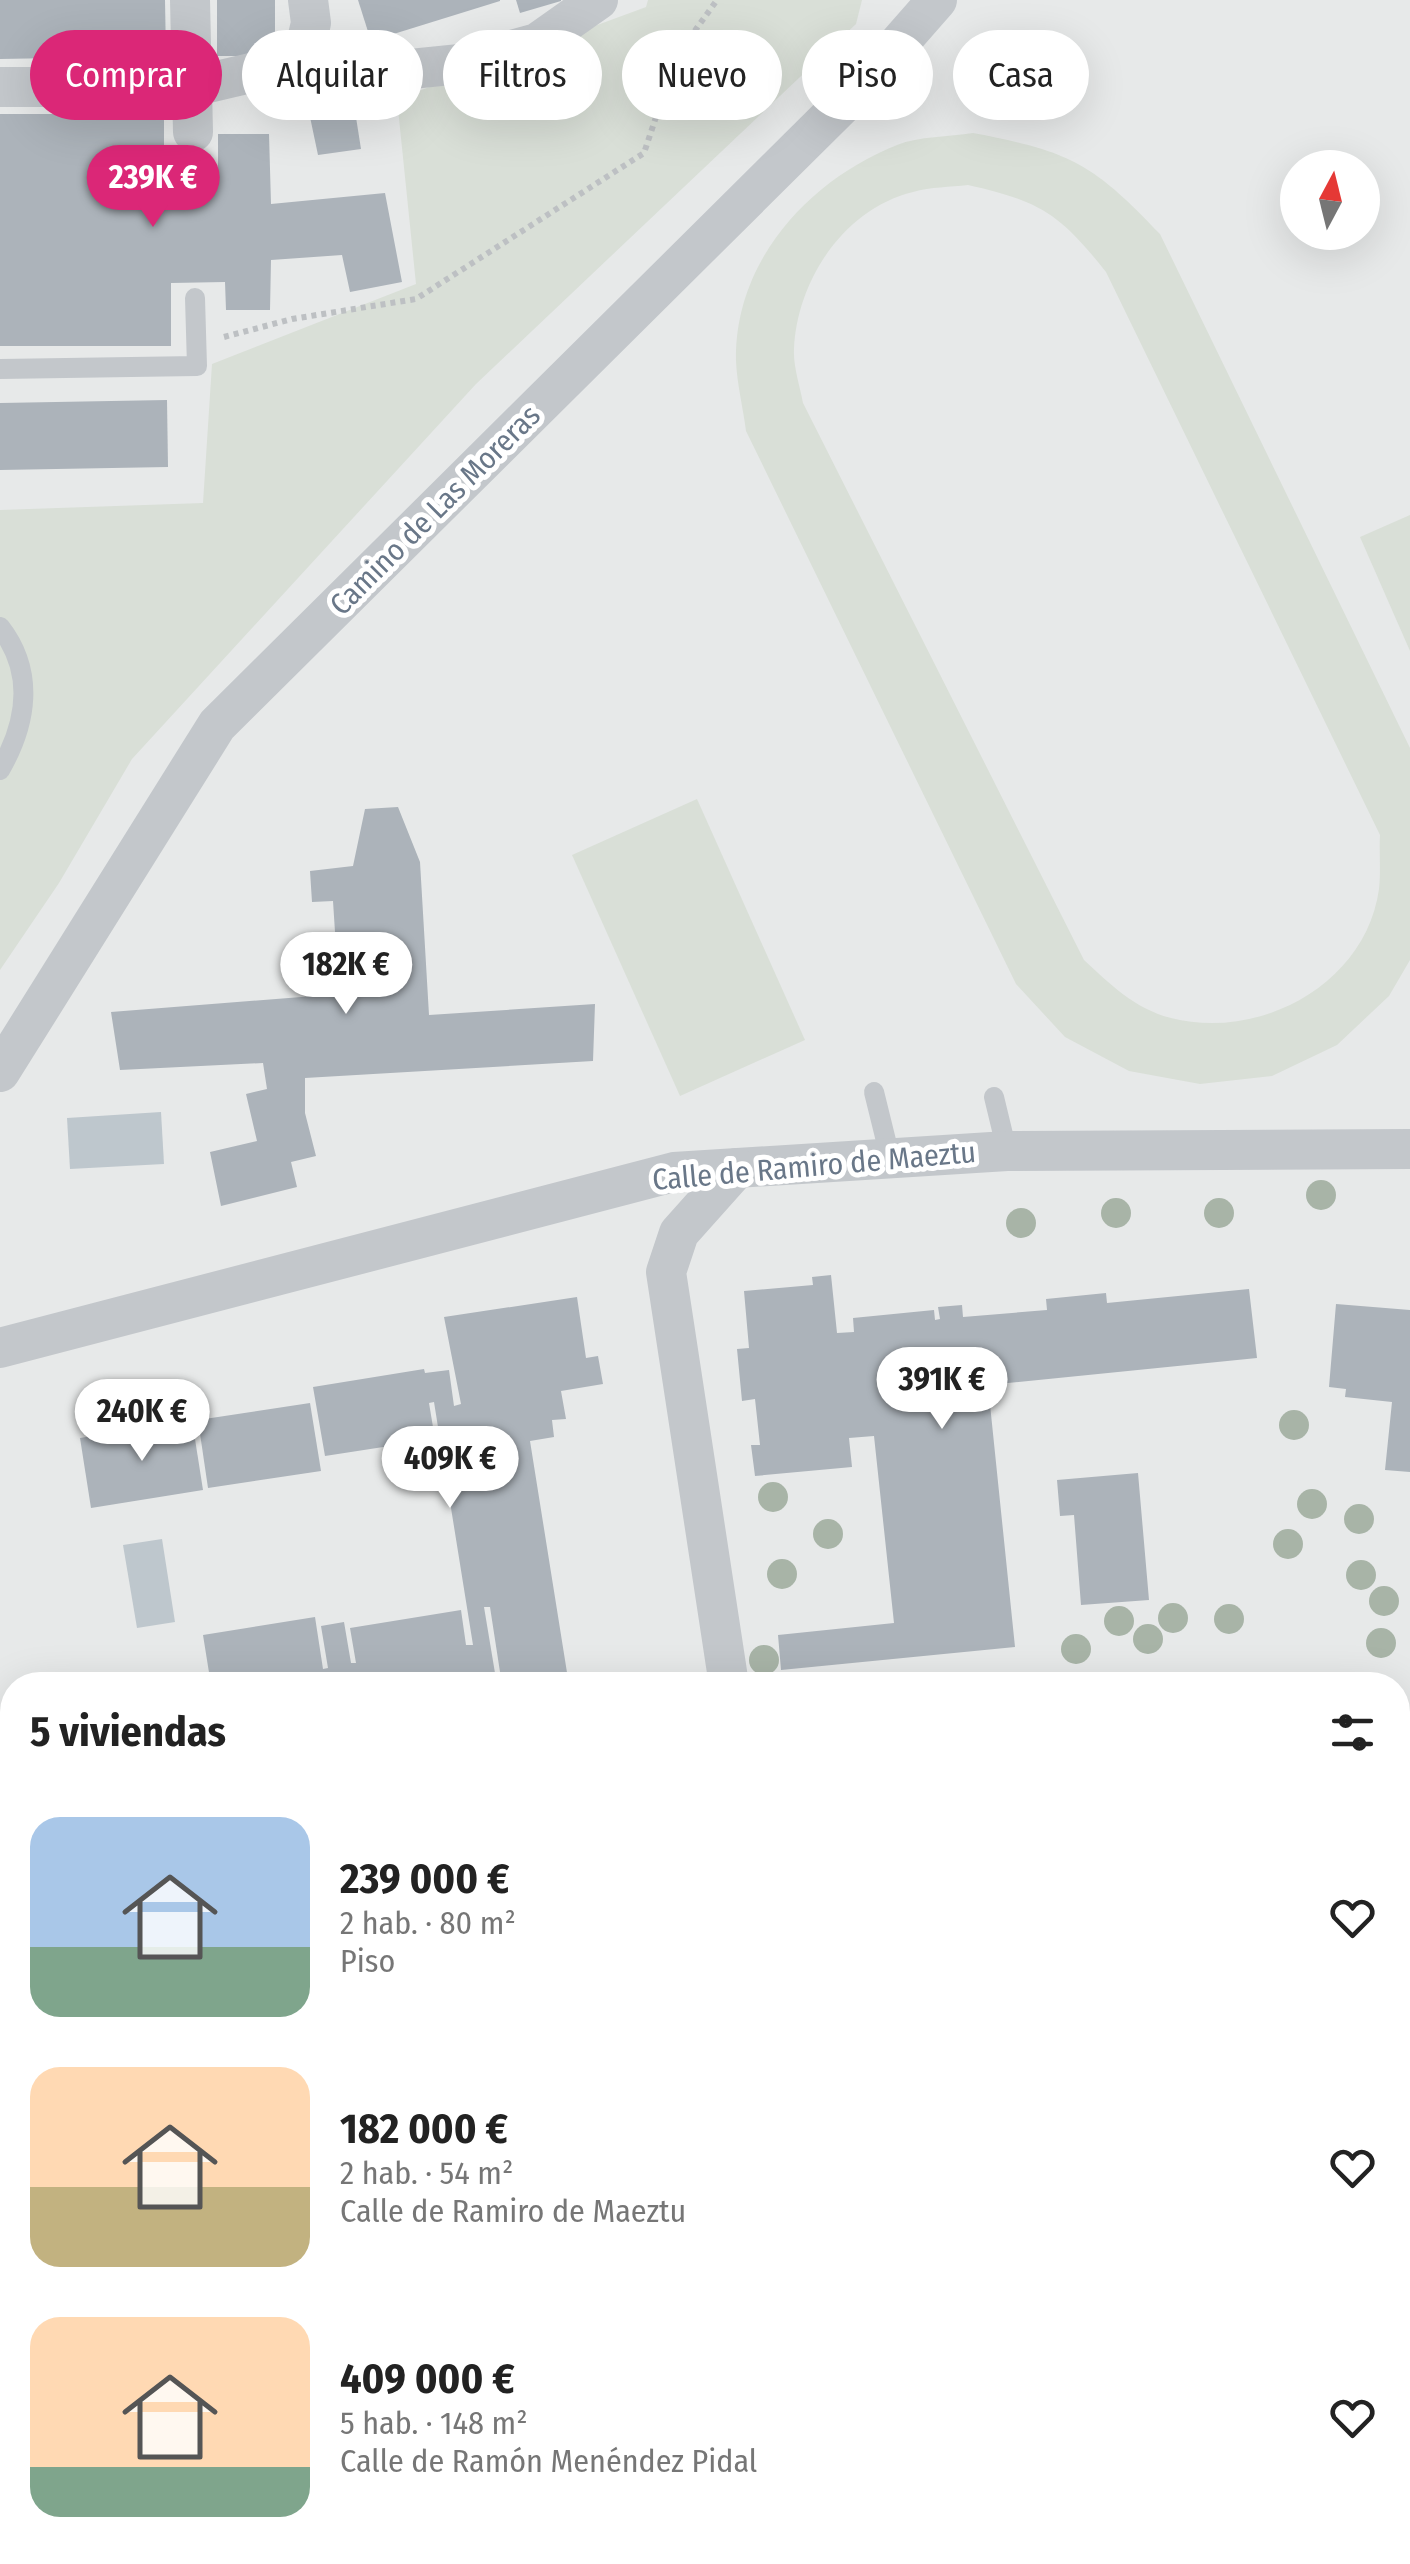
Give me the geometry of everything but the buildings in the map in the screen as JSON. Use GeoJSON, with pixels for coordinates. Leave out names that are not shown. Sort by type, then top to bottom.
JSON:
{"type":"FeatureCollection","features":[{"type":"Feature","properties":{"kind":"street"},"geometry":{"type":"LineString","coordinates":[[190,0],[190,30]]}},
{"type":"Feature","properties":{"kind":"street"},"geometry":{"type":"LineString","coordinates":[[308,0],[309,30]]}},
{"type":"Feature","properties":{"kind":"street"},"geometry":{"type":"LineString","coordinates":[[423,68],[460,64],[537,42],[598,0]]}},
{"type":"Feature","properties":{"kind":"street","name":"Camino de Las Moreras"},"geometry":{"type":"LineString","coordinates":[[0,1072],[218,726],[852,95],[921,10]]}},
{"type":"Feature","properties":{"kind":"street"},"geometry":{"type":"LineString","coordinates":[[0,87],[30,87]]}},
{"type":"Feature","properties":{"kind":"street"},"geometry":{"type":"LineString","coordinates":[[192,120],[192,132]]}},
{"type":"Feature","properties":{"kind":"street","name":"Calle de Ramiro de Maeztu"},"geometry":{"type":"LineString","coordinates":[[18,1344],[674,1172],[1008,1151],[1410,1149]]}},
{"type":"Feature","properties":{"kind":"street"},"geometry":{"type":"LineString","coordinates":[[727,1672],[666,1272],[679,1233],[737,1168]]}},
{"type":"Feature","properties":{"kind":"street"},"geometry":{"type":"LineString","coordinates":[[0,1316],[18,1344]]}},
{"type":"Feature","properties":{"kind":"lane"},"geometry":{"type":"LineString","coordinates":[[0,369],[197,366],[195,298]]}},
{"type":"Feature","properties":{"kind":"lane"},"geometry":{"type":"LineString","coordinates":[[0,628],[14,646],[26,682],[13,748],[0,770]]}},
{"type":"Feature","properties":{"kind":"lane"},"geometry":{"type":"LineString","coordinates":[[874,1092],[890,1157]]}},
{"type":"Feature","properties":{"kind":"lane"},"geometry":{"type":"LineString","coordinates":[[994,1097],[1008,1151]]}},
{"type":"Feature","properties":{"kind":"path"},"geometry":{"type":"LineString","coordinates":[[196,344],[292,319],[416,299],[644,153],[676,58],[717,0]]}},
{"type":"Feature","properties":{"kind":"shaded area"},"geometry":{"type":"Polygon","coordinates":[[[0,0],[1410,0],[1410,1672],[0,1672],[0,0]]]}},
{"type":"Feature","properties":{"kind":"shaded area"},"geometry":{"type":"Polygon","coordinates":[[[648,0],[862,0],[856,24],[850,30],[802,30],[802,75],[782,94],[782,30],[622,30],[622,120],[755,120],[476,384],[132,759],[59,883],[0,970],[0,510],[203,503],[212,364],[416,284],[399,120],[423,120],[423,89],[443,82],[443,120],[602,120],[602,30],[584,30],[646,7],[648,0]]]}},
{"type":"Feature","properties":{"kind":"shaded area"},"geometry":{"type":"Polygon","coordinates":[[[973,133],[1033,146],[1077,164],[1116,191],[1160,234],[1410,748],[1410,960],[1389,996],[1337,1045],[1272,1076],[1200,1084],[1129,1071],[1065,1037],[1016,984],[746,431],[736,361],[739,324],[748,290],[783,229],[834,179],[865,160],[906,142],[973,133]],[[968,185],[913,192],[888,201],[866,214],[829,251],[815,273],[797,323],[794,356],[803,403],[1084,960],[1135,1002],[1171,1018],[1205,1023],[1239,1021],[1272,1012],[1304,998],[1331,978],[1354,952],[1370,923],[1379,889],[1380,835],[1106,272],[1075,236],[1047,213],[1013,197],[968,185]]]}},
{"type":"Feature","properties":{"kind":"shaded area"},"geometry":{"type":"Polygon","coordinates":[[[1410,515],[1410,651],[1360,537],[1410,515]]]}},
{"type":"Feature","properties":{"kind":"shaded area"},"geometry":{"type":"Polygon","coordinates":[[[697,799],[805,1040],[680,1096],[572,855],[697,799]]]}},
{"type":"Feature","properties":{"kind":"shaded area"},"geometry":{"type":"Polygon","coordinates":[[[161,1112],[164,1164],[70,1169],[67,1118],[161,1112]]]}},
{"type":"Feature","properties":{"kind":"shaded area"},"geometry":{"type":"Polygon","coordinates":[[[162,1539],[175,1622],[137,1628],[123,1545],[162,1539]]]}}]}
